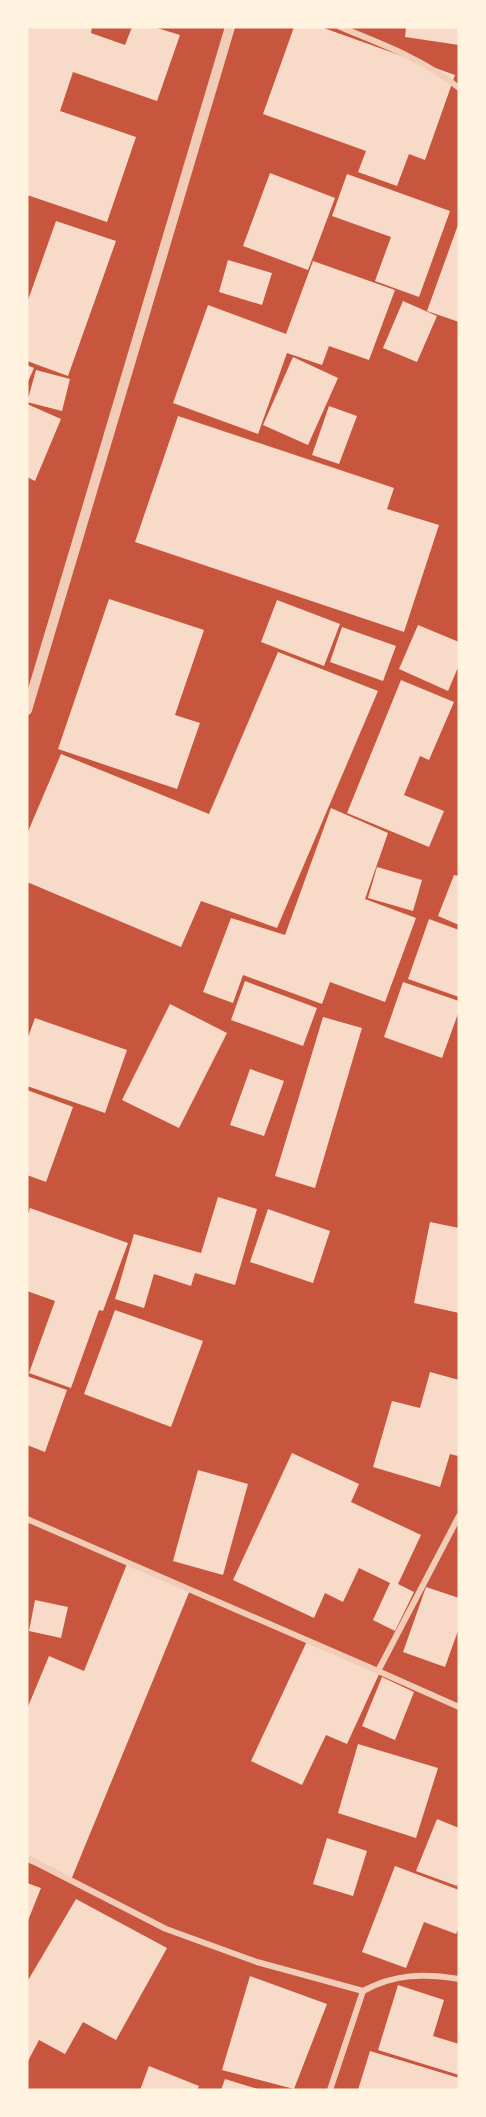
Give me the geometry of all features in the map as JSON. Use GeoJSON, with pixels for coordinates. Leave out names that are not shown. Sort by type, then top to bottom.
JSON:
{"type":"FeatureCollection","features":[{"type":"Feature","properties":{"kind":"street"},"geometry":{"type":"LineString","coordinates":[[27,710],[230,27]]}},
{"type":"Feature","properties":{"kind":"street"},"geometry":{"type":"LineString","coordinates":[[340,27],[405,53],[446,77],[459,88]]}},
{"type":"Feature","properties":{"kind":"street"},"geometry":{"type":"LineString","coordinates":[[378,1671],[459,1516]]}},
{"type":"Feature","properties":{"kind":"street"},"geometry":{"type":"LineString","coordinates":[[27,1519],[459,1707]]}},
{"type":"Feature","properties":{"kind":"street"},"geometry":{"type":"LineString","coordinates":[[27,1858],[166,1929],[257,1962],[363,1991]]}},
{"type":"Feature","properties":{"kind":"street"},"geometry":{"type":"LineString","coordinates":[[330,2090],[363,1991],[381,1981],[414,1975],[459,1980]]}},
{"type":"Feature","properties":{"kind":"building"},"geometry":{"type":"Polygon","coordinates":[[[27,27],[92,27],[91,33],[125,45],[132,27],[154,27],[180,35],[157,101],[73,72],[60,111],[136,137],[107,222],[27,195],[27,27]]]}},
{"type":"Feature","properties":{"kind":"building"},"geometry":{"type":"Polygon","coordinates":[[[294,27],[321,27],[455,75],[425,160],[409,154],[397,186],[358,172],[366,151],[263,114],[294,27]]]}},
{"type":"Feature","properties":{"kind":"building"},"geometry":{"type":"Polygon","coordinates":[[[406,27],[459,27],[459,45],[405,37],[406,27]]]}},
{"type":"Feature","properties":{"kind":"building"},"geometry":{"type":"Polygon","coordinates":[[[270,173],[335,198],[308,270],[243,246],[270,173]]]}},
{"type":"Feature","properties":{"kind":"building"},"geometry":{"type":"Polygon","coordinates":[[[347,174],[450,211],[419,297],[375,281],[391,237],[332,216],[347,174]]]}},
{"type":"Feature","properties":{"kind":"building"},"geometry":{"type":"Polygon","coordinates":[[[56,221],[116,241],[68,376],[27,361],[27,303],[56,221]]]}},
{"type":"Feature","properties":{"kind":"building"},"geometry":{"type":"Polygon","coordinates":[[[459,222],[459,322],[427,311],[459,222]]]}},
{"type":"Feature","properties":{"kind":"building"},"geometry":{"type":"Polygon","coordinates":[[[228,260],[272,273],[262,305],[219,292],[228,260]]]}},
{"type":"Feature","properties":{"kind":"building"},"geometry":{"type":"Polygon","coordinates":[[[313,261],[395,290],[369,360],[329,346],[322,365],[287,353],[258,434],[173,403],[208,305],[286,334],[313,261]]]}},
{"type":"Feature","properties":{"kind":"building"},"geometry":{"type":"Polygon","coordinates":[[[403,301],[437,316],[417,362],[383,348],[403,301]]]}},
{"type":"Feature","properties":{"kind":"building"},"geometry":{"type":"Polygon","coordinates":[[[293,357],[338,378],[308,445],[263,425],[293,357]]]}},
{"type":"Feature","properties":{"kind":"building"},"geometry":{"type":"Polygon","coordinates":[[[27,365],[34,368],[27,384],[27,365]]]}},
{"type":"Feature","properties":{"kind":"building"},"geometry":{"type":"Polygon","coordinates":[[[36,370],[70,379],[62,411],[27,402],[36,370]]]}},
{"type":"Feature","properties":{"kind":"building"},"geometry":{"type":"Polygon","coordinates":[[[27,404],[61,419],[35,481],[27,477],[27,404]]]}},
{"type":"Feature","properties":{"kind":"building"},"geometry":{"type":"Polygon","coordinates":[[[329,406],[357,416],[339,464],[312,455],[329,406]]]}},
{"type":"Feature","properties":{"kind":"building"},"geometry":{"type":"Polygon","coordinates":[[[178,416],[394,488],[387,509],[439,525],[404,632],[135,542],[178,416]]]}},
{"type":"Feature","properties":{"kind":"building"},"geometry":{"type":"Polygon","coordinates":[[[109,599],[204,630],[175,715],[200,723],[177,789],[58,749],[109,599]]]}},
{"type":"Feature","properties":{"kind":"building"},"geometry":{"type":"Polygon","coordinates":[[[277,600],[340,624],[324,666],[261,642],[277,600]]]}},
{"type":"Feature","properties":{"kind":"building"},"geometry":{"type":"Polygon","coordinates":[[[418,625],[459,642],[459,665],[448,691],[399,669],[418,625]]]}},
{"type":"Feature","properties":{"kind":"building"},"geometry":{"type":"Polygon","coordinates":[[[342,627],[396,646],[383,681],[330,662],[342,627]]]}},
{"type":"Feature","properties":{"kind":"building"},"geometry":{"type":"Polygon","coordinates":[[[278,652],[378,691],[277,928],[201,901],[181,947],[27,882],[27,834],[61,754],[209,814],[278,652]]]}},
{"type":"Feature","properties":{"kind":"building"},"geometry":{"type":"Polygon","coordinates":[[[401,680],[454,702],[429,760],[420,756],[404,795],[444,811],[429,847],[347,813],[401,680]]]}},
{"type":"Feature","properties":{"kind":"building"},"geometry":{"type":"Polygon","coordinates":[[[331,808],[388,833],[365,899],[416,918],[385,1002],[330,982],[322,1004],[243,975],[233,1003],[203,992],[231,918],[285,935],[331,808]]]}},
{"type":"Feature","properties":{"kind":"building"},"geometry":{"type":"Polygon","coordinates":[[[377,867],[422,880],[413,911],[368,898],[377,867]]]}},
{"type":"Feature","properties":{"kind":"building"},"geometry":{"type":"Polygon","coordinates":[[[454,875],[459,876],[459,925],[438,916],[454,875]]]}},
{"type":"Feature","properties":{"kind":"building"},"geometry":{"type":"Polygon","coordinates":[[[429,919],[459,930],[459,997],[408,979],[429,919]]]}},
{"type":"Feature","properties":{"kind":"building"},"geometry":{"type":"Polygon","coordinates":[[[245,981],[317,1008],[303,1046],[231,1020],[245,981]]]}},
{"type":"Feature","properties":{"kind":"building"},"geometry":{"type":"Polygon","coordinates":[[[403,982],[459,1001],[459,1011],[442,1058],[384,1037],[403,982]]]}},
{"type":"Feature","properties":{"kind":"building"},"geometry":{"type":"Polygon","coordinates":[[[170,1004],[227,1033],[179,1128],[122,1100],[170,1004]]]}},
{"type":"Feature","properties":{"kind":"building"},"geometry":{"type":"Polygon","coordinates":[[[323,1017],[362,1028],[315,1188],[275,1176],[323,1017]]]}},
{"type":"Feature","properties":{"kind":"building"},"geometry":{"type":"Polygon","coordinates":[[[35,1018],[127,1050],[105,1113],[27,1086],[27,1040],[35,1018]]]}},
{"type":"Feature","properties":{"kind":"building"},"geometry":{"type":"Polygon","coordinates":[[[250,1069],[284,1081],[264,1136],[230,1125],[250,1069]]]}},
{"type":"Feature","properties":{"kind":"building"},"geometry":{"type":"Polygon","coordinates":[[[27,1090],[73,1107],[46,1182],[27,1175],[27,1090]]]}},
{"type":"Feature","properties":{"kind":"building"},"geometry":{"type":"Polygon","coordinates":[[[218,1197],[257,1209],[235,1285],[195,1273],[191,1286],[154,1274],[144,1308],[115,1299],[134,1234],[201,1253],[218,1197]]]}},
{"type":"Feature","properties":{"kind":"building"},"geometry":{"type":"Polygon","coordinates":[[[30,1208],[128,1243],[103,1311],[99,1310],[71,1388],[29,1373],[55,1301],[27,1291],[27,1217],[30,1208]]]}},
{"type":"Feature","properties":{"kind":"building"},"geometry":{"type":"Polygon","coordinates":[[[268,1209],[330,1231],[313,1283],[250,1262],[268,1209]]]}},
{"type":"Feature","properties":{"kind":"building"},"geometry":{"type":"Polygon","coordinates":[[[430,1222],[459,1228],[459,1313],[414,1303],[430,1222]]]}},
{"type":"Feature","properties":{"kind":"building"},"geometry":{"type":"Polygon","coordinates":[[[115,1310],[203,1341],[171,1427],[84,1394],[115,1310]]]}},
{"type":"Feature","properties":{"kind":"building"},"geometry":{"type":"Polygon","coordinates":[[[430,1372],[459,1380],[459,1452],[458,1456],[450,1454],[440,1487],[373,1467],[392,1401],[420,1408],[430,1372]]]}},
{"type":"Feature","properties":{"kind":"building"},"geometry":{"type":"Polygon","coordinates":[[[27,1376],[67,1390],[45,1452],[27,1445],[27,1376]]]}},
{"type":"Feature","properties":{"kind":"building"},"geometry":{"type":"Polygon","coordinates":[[[292,1453],[359,1484],[351,1502],[421,1535],[398,1584],[414,1592],[395,1631],[373,1620],[390,1583],[359,1568],[343,1602],[325,1593],[314,1618],[233,1580],[292,1453]]]}},
{"type":"Feature","properties":{"kind":"building"},"geometry":{"type":"Polygon","coordinates":[[[198,1470],[248,1484],[223,1575],[173,1561],[198,1470]]]}},
{"type":"Feature","properties":{"kind":"building"},"geometry":{"type":"Polygon","coordinates":[[[127,1564],[190,1590],[71,1880],[27,1862],[27,1709],[49,1656],[84,1671],[127,1564]]]}},
{"type":"Feature","properties":{"kind":"building"},"geometry":{"type":"Polygon","coordinates":[[[426,1587],[459,1598],[459,1628],[445,1667],[403,1652],[426,1587]]]}},
{"type":"Feature","properties":{"kind":"building"},"geometry":{"type":"Polygon","coordinates":[[[35,1600],[68,1607],[61,1638],[29,1631],[35,1600]]]}},
{"type":"Feature","properties":{"kind":"building"},"geometry":{"type":"Polygon","coordinates":[[[308,1639],[380,1672],[347,1744],[326,1735],[302,1785],[251,1761],[308,1639]]]}},
{"type":"Feature","properties":{"kind":"building"},"geometry":{"type":"Polygon","coordinates":[[[382,1677],[414,1692],[395,1740],[362,1726],[382,1677]]]}},
{"type":"Feature","properties":{"kind":"building"},"geometry":{"type":"Polygon","coordinates":[[[358,1744],[438,1768],[416,1838],[338,1813],[358,1744]]]}},
{"type":"Feature","properties":{"kind":"building"},"geometry":{"type":"Polygon","coordinates":[[[437,1819],[459,1828],[457,1886],[416,1871],[437,1819]]]}},
{"type":"Feature","properties":{"kind":"building"},"geometry":{"type":"Polygon","coordinates":[[[327,1838],[367,1851],[353,1896],[313,1884],[327,1838]]]}},
{"type":"Feature","properties":{"kind":"building"},"geometry":{"type":"Polygon","coordinates":[[[395,1866],[459,1890],[459,1927],[456,1934],[424,1922],[406,1968],[362,1952],[395,1866]]]}},
{"type":"Feature","properties":{"kind":"building"},"geometry":{"type":"Polygon","coordinates":[[[27,1883],[41,1888],[27,1923],[27,1883]]]}},
{"type":"Feature","properties":{"kind":"building"},"geometry":{"type":"Polygon","coordinates":[[[76,1899],[167,1948],[116,2040],[83,2022],[65,2054],[39,2040],[27,2063],[27,1982],[76,1899]]]}},
{"type":"Feature","properties":{"kind":"building"},"geometry":{"type":"Polygon","coordinates":[[[250,1976],[327,2004],[294,2089],[222,2070],[250,1976]]]}},
{"type":"Feature","properties":{"kind":"building"},"geometry":{"type":"Polygon","coordinates":[[[398,1985],[444,2000],[433,2036],[459,2044],[459,2075],[378,2050],[398,1985]]]}},
{"type":"Feature","properties":{"kind":"building"},"geometry":{"type":"Polygon","coordinates":[[[370,2051],[459,2078],[459,2090],[358,2090],[370,2051]]]}},
{"type":"Feature","properties":{"kind":"building"},"geometry":{"type":"Polygon","coordinates":[[[149,2066],[199,2086],[197,2090],[140,2090],[149,2066]]]}},
{"type":"Feature","properties":{"kind":"building"},"geometry":{"type":"Polygon","coordinates":[[[225,2079],[258,2089],[221,2090],[225,2079]]]}}]}
